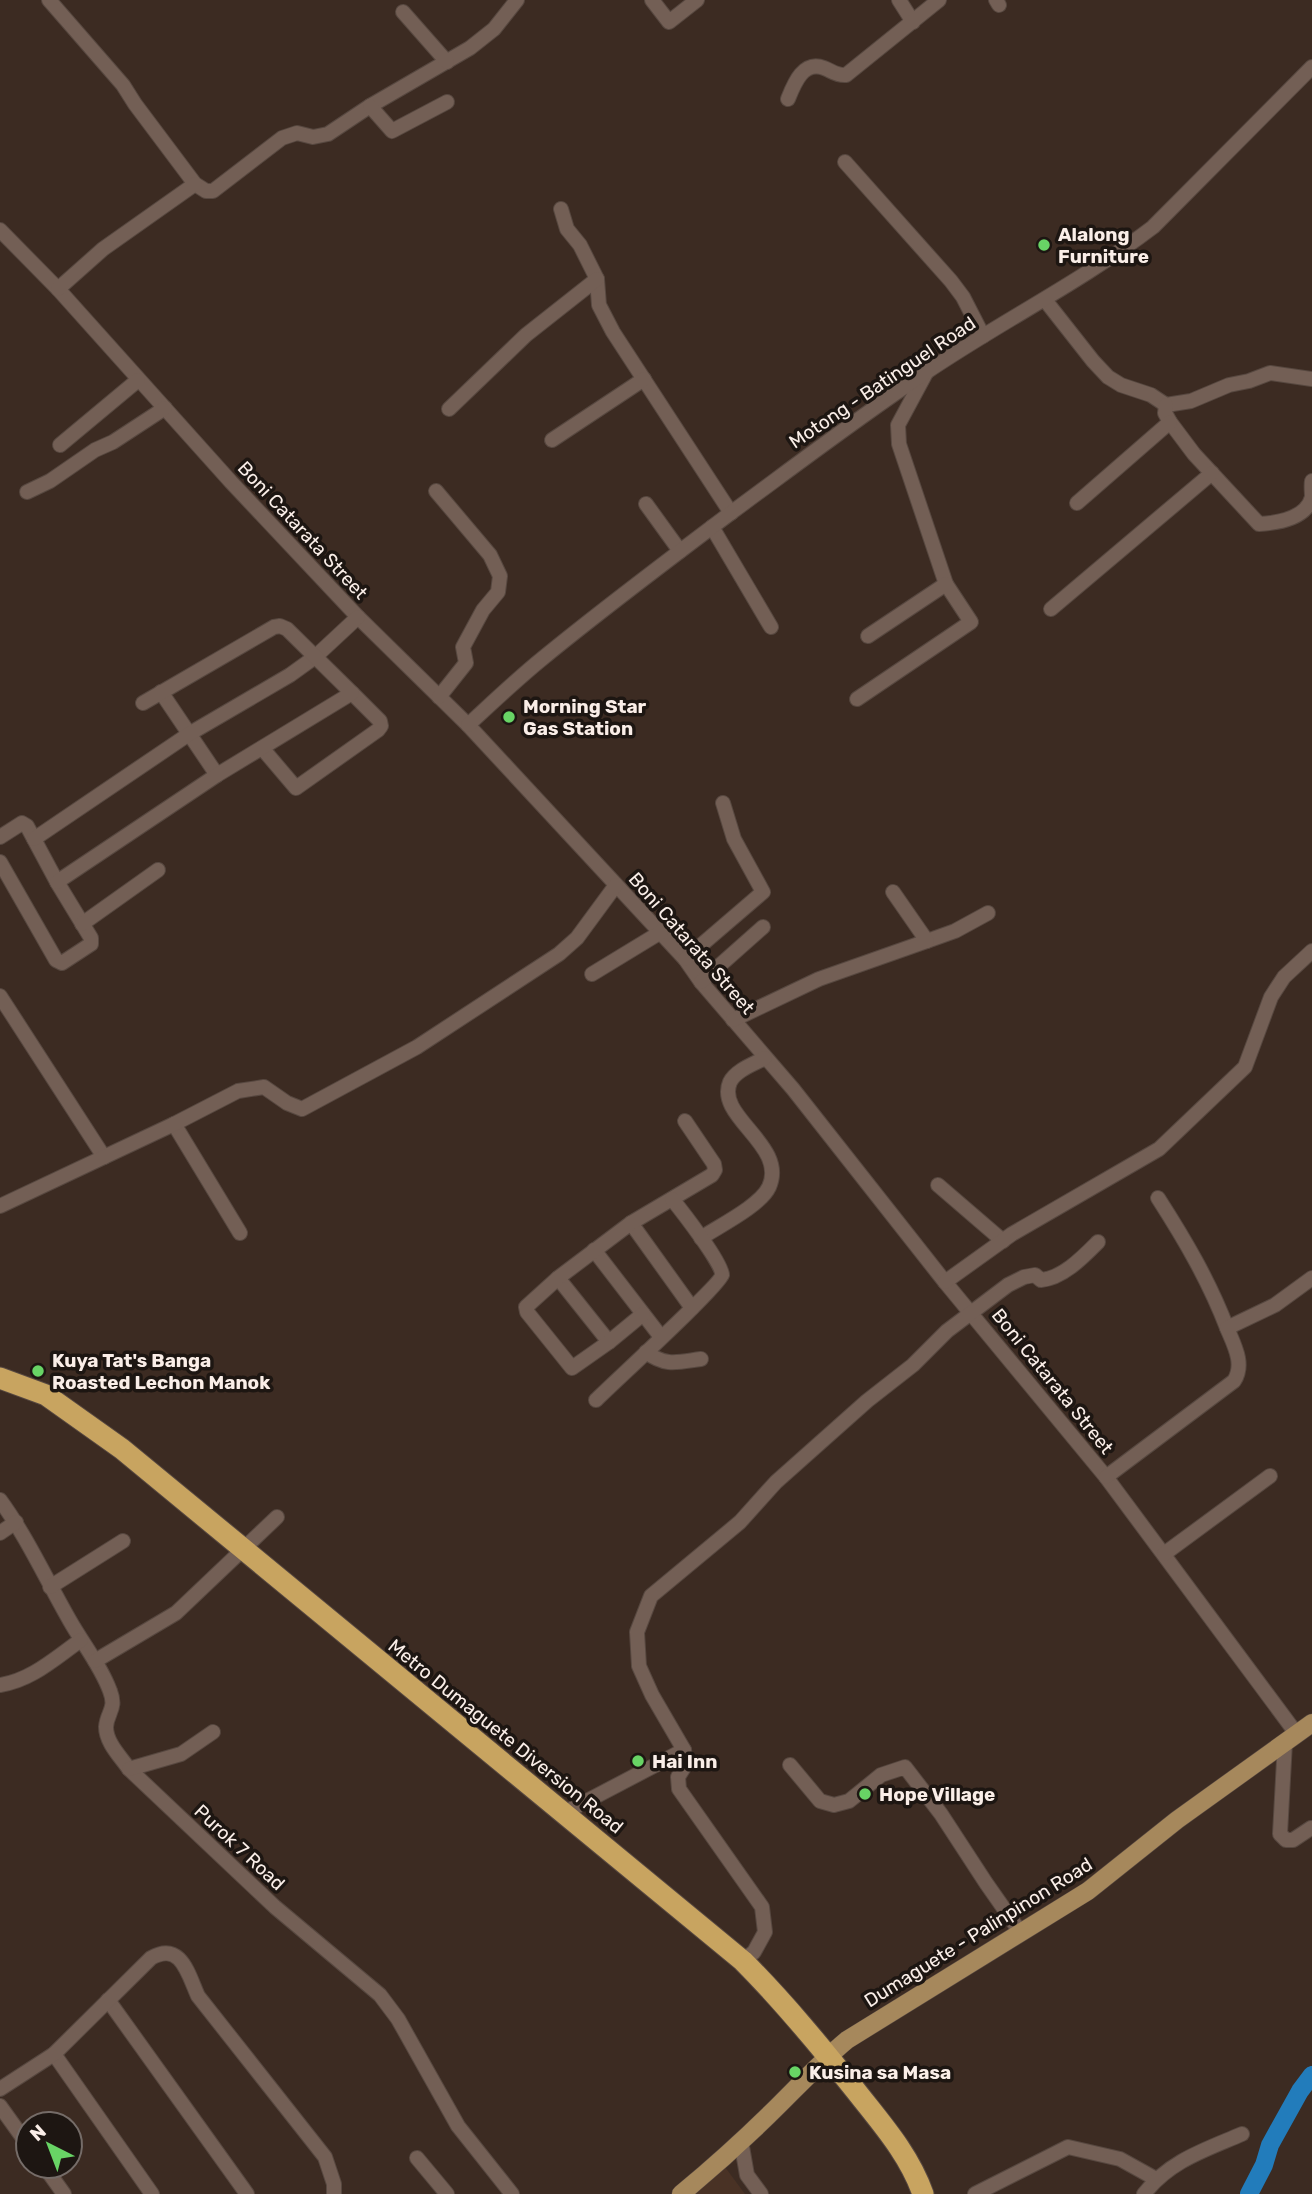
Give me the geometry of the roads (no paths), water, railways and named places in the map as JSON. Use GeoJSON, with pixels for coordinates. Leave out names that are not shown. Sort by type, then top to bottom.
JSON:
{"type":"FeatureCollection","features":[{"type":"Feature","properties":{"kind":"highway","name":"Metro Dumaguete Diversion Road"},"geometry":{"type":"LineString","coordinates":[[0,1378],[46,1395],[154,1475],[743,1961],[784,2003],[895,2141],[909,2162],[923,2194]]}},
{"type":"Feature","properties":{"kind":"main road","name":"Dumaguete - Palinpinon Road"},"geometry":{"type":"LineString","coordinates":[[681,2194],[741,2141],[827,2055],[867,2027],[1088,1891],[1177,1820],[1312,1723]]}},
{"type":"Feature","properties":{"kind":"street"},"geometry":{"type":"LineString","coordinates":[[49,0],[123,85],[195,184],[206,191],[218,189],[282,138],[297,134],[320,137],[447,62],[482,40],[517,0]]}},
{"type":"Feature","properties":{"kind":"street"},"geometry":{"type":"LineString","coordinates":[[652,0],[669,22],[697,0]]}},
{"type":"Feature","properties":{"kind":"street"},"geometry":{"type":"LineString","coordinates":[[899,0],[913,22]]}},
{"type":"Feature","properties":{"kind":"street"},"geometry":{"type":"LineString","coordinates":[[788,99],[800,74],[807,69],[817,66],[841,76],[846,75],[939,0]]}},
{"type":"Feature","properties":{"kind":"street"},"geometry":{"type":"LineString","coordinates":[[403,12],[447,62]]}},
{"type":"Feature","properties":{"kind":"street","name":"Motong - Batinguel Road"},"geometry":{"type":"LineString","coordinates":[[468,725],[541,659],[834,435],[927,371],[1130,245],[1153,227],[1312,67]]}},
{"type":"Feature","properties":{"kind":"street"},"geometry":{"type":"LineString","coordinates":[[370,106],[391,131],[447,102]]}},
{"type":"Feature","properties":{"kind":"street"},"geometry":{"type":"LineString","coordinates":[[845,162],[951,281],[983,336]]}},
{"type":"Feature","properties":{"kind":"street"},"geometry":{"type":"LineString","coordinates":[[58,289],[103,250],[195,184]]}},
{"type":"Feature","properties":{"kind":"street"},"geometry":{"type":"LineString","coordinates":[[561,209],[566,229],[584,251],[597,279],[600,305],[621,347],[731,513]]}},
{"type":"Feature","properties":{"kind":"street","name":"Boni Catarata Street"},"geometry":{"type":"LineString","coordinates":[[0,230],[58,289],[138,380],[358,618],[468,725],[685,958],[701,982],[816,1118],[1106,1477],[1164,1554],[1290,1737]]}},
{"type":"Feature","properties":{"kind":"street"},"geometry":{"type":"LineString","coordinates":[[449,409],[526,335],[597,279]]}},
{"type":"Feature","properties":{"kind":"street"},"geometry":{"type":"LineString","coordinates":[[1045,300],[1108,377],[1166,405],[1191,401],[1229,385],[1270,373],[1312,379]]}},
{"type":"Feature","properties":{"kind":"street"},"geometry":{"type":"LineString","coordinates":[[857,699],[971,622],[946,584],[899,444],[898,425],[927,371]]}},
{"type":"Feature","properties":{"kind":"street"},"geometry":{"type":"LineString","coordinates":[[552,440],[644,379]]}},
{"type":"Feature","properties":{"kind":"street"},"geometry":{"type":"LineString","coordinates":[[60,445],[138,380]]}},
{"type":"Feature","properties":{"kind":"street"},"geometry":{"type":"LineString","coordinates":[[1166,405],[1165,413],[1170,422],[1194,454],[1259,524],[1281,522],[1305,509],[1312,497],[1312,481]]}},
{"type":"Feature","properties":{"kind":"street"},"geometry":{"type":"LineString","coordinates":[[27,492],[50,481],[165,408]]}},
{"type":"Feature","properties":{"kind":"street"},"geometry":{"type":"LineString","coordinates":[[1077,503],[1170,422]]}},
{"type":"Feature","properties":{"kind":"street"},"geometry":{"type":"LineString","coordinates":[[1051,609],[1212,473]]}},
{"type":"Feature","properties":{"kind":"street"},"geometry":{"type":"LineString","coordinates":[[436,491],[490,555],[500,576],[498,592],[483,610],[463,647],[466,663],[439,697]]}},
{"type":"Feature","properties":{"kind":"street"},"geometry":{"type":"LineString","coordinates":[[646,504],[680,551]]}},
{"type":"Feature","properties":{"kind":"street"},"geometry":{"type":"LineString","coordinates":[[712,527],[771,627]]}},
{"type":"Feature","properties":{"kind":"street"},"geometry":{"type":"LineString","coordinates":[[868,636],[946,584]]}},
{"type":"Feature","properties":{"kind":"street"},"geometry":{"type":"LineString","coordinates":[[34,839],[189,734],[290,675],[316,657],[358,618]]}},
{"type":"Feature","properties":{"kind":"street"},"geometry":{"type":"LineString","coordinates":[[143,703],[274,626],[280,626],[287,629],[380,721],[378,730],[296,788],[262,748]]}},
{"type":"Feature","properties":{"kind":"street"},"geometry":{"type":"LineString","coordinates":[[161,692],[217,775]]}},
{"type":"Feature","properties":{"kind":"street"},"geometry":{"type":"LineString","coordinates":[[57,882],[217,775],[352,693]]}},
{"type":"Feature","properties":{"kind":"street"},"geometry":{"type":"LineString","coordinates":[[685,958],[763,892],[734,839],[723,803]]}},
{"type":"Feature","properties":{"kind":"street"},"geometry":{"type":"LineString","coordinates":[[0,837],[22,823],[27,826],[91,938],[91,944],[62,963],[57,960],[0,862]]}},
{"type":"Feature","properties":{"kind":"street"},"geometry":{"type":"LineString","coordinates":[[82,924],[158,870]]}},
{"type":"Feature","properties":{"kind":"street"},"geometry":{"type":"LineString","coordinates":[[0,1206],[174,1125],[238,1091],[264,1087],[287,1103],[302,1109],[416,1047],[559,954],[577,938],[617,885]]}},
{"type":"Feature","properties":{"kind":"street"},"geometry":{"type":"LineString","coordinates":[[893,892],[927,941]]}},
{"type":"Feature","properties":{"kind":"street"},"geometry":{"type":"LineString","coordinates":[[733,1020],[819,979],[955,931],[988,914]]}},
{"type":"Feature","properties":{"kind":"street"},"geometry":{"type":"LineString","coordinates":[[701,982],[763,927]]}},
{"type":"Feature","properties":{"kind":"street"},"geometry":{"type":"LineString","coordinates":[[592,974],[661,932]]}},
{"type":"Feature","properties":{"kind":"street"},"geometry":{"type":"LineString","coordinates":[[946,1282],[1003,1241],[1159,1149],[1245,1067],[1271,996],[1284,978],[1312,951]]}},
{"type":"Feature","properties":{"kind":"street"},"geometry":{"type":"LineString","coordinates":[[0,996],[6,1018],[104,1157]]}},
{"type":"Feature","properties":{"kind":"street"},"geometry":{"type":"LineString","coordinates":[[701,1238],[758,1200],[769,1186],[772,1167],[765,1149],[736,1112],[729,1097],[730,1082],[740,1071],[765,1058]]}},
{"type":"Feature","properties":{"kind":"street"},"geometry":{"type":"LineString","coordinates":[[643,1314],[572,1368],[527,1312],[526,1307],[558,1278],[631,1223],[712,1175],[714,1164],[685,1121]]}},
{"type":"Feature","properties":{"kind":"street"},"geometry":{"type":"LineString","coordinates":[[174,1125],[240,1233]]}},
{"type":"Feature","properties":{"kind":"street"},"geometry":{"type":"LineString","coordinates":[[938,1185],[1003,1241]]}},
{"type":"Feature","properties":{"kind":"street"},"geometry":{"type":"LineString","coordinates":[[1106,1477],[1234,1381],[1240,1373],[1240,1366],[1217,1303],[1190,1248],[1158,1198]]}},
{"type":"Feature","properties":{"kind":"street"},"geometry":{"type":"LineString","coordinates":[[596,1400],[692,1308],[722,1275],[701,1238],[672,1199]]}},
{"type":"Feature","properties":{"kind":"street"},"geometry":{"type":"LineString","coordinates":[[631,1223],[692,1308]]}},
{"type":"Feature","properties":{"kind":"street"},"geometry":{"type":"LineString","coordinates":[[743,1961],[754,1952],[765,1933],[762,1907],[679,1789],[678,1777],[686,1764],[684,1750],[652,1695],[639,1666],[637,1632],[651,1596],[740,1522],[776,1482],[867,1401],[913,1366],[947,1331],[1008,1285],[1035,1275],[1041,1280],[1051,1279],[1073,1265],[1098,1242]]}},
{"type":"Feature","properties":{"kind":"street"},"geometry":{"type":"LineString","coordinates":[[594,1250],[661,1338]]}},
{"type":"Feature","properties":{"kind":"street"},"geometry":{"type":"LineString","coordinates":[[558,1278],[609,1342]]}},
{"type":"Feature","properties":{"kind":"street"},"geometry":{"type":"LineString","coordinates":[[1227,1328],[1275,1305],[1312,1278]]}},
{"type":"Feature","properties":{"kind":"street"},"geometry":{"type":"LineString","coordinates":[[646,1352],[668,1363],[701,1359]]}},
{"type":"Feature","properties":{"kind":"street"},"geometry":{"type":"LineString","coordinates":[[1164,1554],[1269,1476]]}},
{"type":"Feature","properties":{"kind":"street","name":"Purok 7 Road"},"geometry":{"type":"LineString","coordinates":[[0,1500],[16,1522],[50,1587],[110,1689],[114,1703],[106,1727],[110,1744],[129,1769],[275,1907],[380,1995],[398,2019],[458,2126],[512,2194]]}},
{"type":"Feature","properties":{"kind":"street"},"geometry":{"type":"LineString","coordinates":[[95,1661],[176,1613],[277,1517]]}},
{"type":"Feature","properties":{"kind":"street"},"geometry":{"type":"LineString","coordinates":[[0,1533],[16,1522]]}},
{"type":"Feature","properties":{"kind":"street"},"geometry":{"type":"LineString","coordinates":[[50,1587],[122,1541]]}},
{"type":"Feature","properties":{"kind":"street"},"geometry":{"type":"LineString","coordinates":[[0,1685],[17,1682],[34,1674],[80,1640]]}},
{"type":"Feature","properties":{"kind":"street"},"geometry":{"type":"LineString","coordinates":[[129,1769],[181,1755],[213,1732]]}},
{"type":"Feature","properties":{"kind":"street"},"geometry":{"type":"LineString","coordinates":[[1290,1737],[1280,1833],[1286,1840],[1293,1840],[1311,1828]]}},
{"type":"Feature","properties":{"kind":"street"},"geometry":{"type":"LineString","coordinates":[[564,1813],[684,1750]]}},
{"type":"Feature","properties":{"kind":"street"},"geometry":{"type":"LineString","coordinates":[[790,1765],[820,1801],[834,1805],[849,1801],[881,1775],[905,1767],[941,1814],[1021,1933]]}},
{"type":"Feature","properties":{"kind":"street"},"geometry":{"type":"LineString","coordinates":[[0,2089],[54,2054],[151,1958],[170,1952],[177,1956],[198,1996],[325,2157],[334,2183],[334,2194]]}},
{"type":"Feature","properties":{"kind":"street"},"geometry":{"type":"LineString","coordinates":[[107,2000],[247,2194]]}},
{"type":"Feature","properties":{"kind":"street"},"geometry":{"type":"LineString","coordinates":[[54,2054],[152,2194]]}},
{"type":"Feature","properties":{"kind":"street"},"geometry":{"type":"LineString","coordinates":[[0,2106],[14,2126]]}},
{"type":"Feature","properties":{"kind":"street"},"geometry":{"type":"LineString","coordinates":[[1144,2194],[1156,2179],[1174,2165],[1242,2134]]}},
{"type":"Feature","properties":{"kind":"street"},"geometry":{"type":"LineString","coordinates":[[741,2141],[747,2175],[761,2194]]}},
{"type":"Feature","properties":{"kind":"street"},"geometry":{"type":"LineString","coordinates":[[975,2194],[1068,2147],[1120,2159],[1156,2179]]}},
{"type":"Feature","properties":{"kind":"street"},"geometry":{"type":"LineString","coordinates":[[417,2158],[446,2194]]}},
{"type":"Feature","properties":{"kind":"waterway"},"geometry":{"type":"LineString","coordinates":[[1249,2194],[1264,2165],[1270,2145],[1312,2075]]}},
{"type":"Feature","properties":{"kind":"place","name":"Alalong Furniture"},"geometry":{"type":"Point","coordinates":[1044,245]}},
{"type":"Feature","properties":{"kind":"place","name":"Morning Star Gas Station"},"geometry":{"type":"Point","coordinates":[509,717]}},
{"type":"Feature","properties":{"kind":"place","name":"Kuya Tat's Banga Roasted Lechon Manok"},"geometry":{"type":"Point","coordinates":[38,1371]}},
{"type":"Feature","properties":{"kind":"place","name":"Hai Inn"},"geometry":{"type":"Point","coordinates":[638,1761]}},
{"type":"Feature","properties":{"kind":"place","name":"Hope Village"},"geometry":{"type":"Point","coordinates":[865,1794]}},
{"type":"Feature","properties":{"kind":"place","name":"Kusina sa Masa"},"geometry":{"type":"Point","coordinates":[795,2072]}}]}
